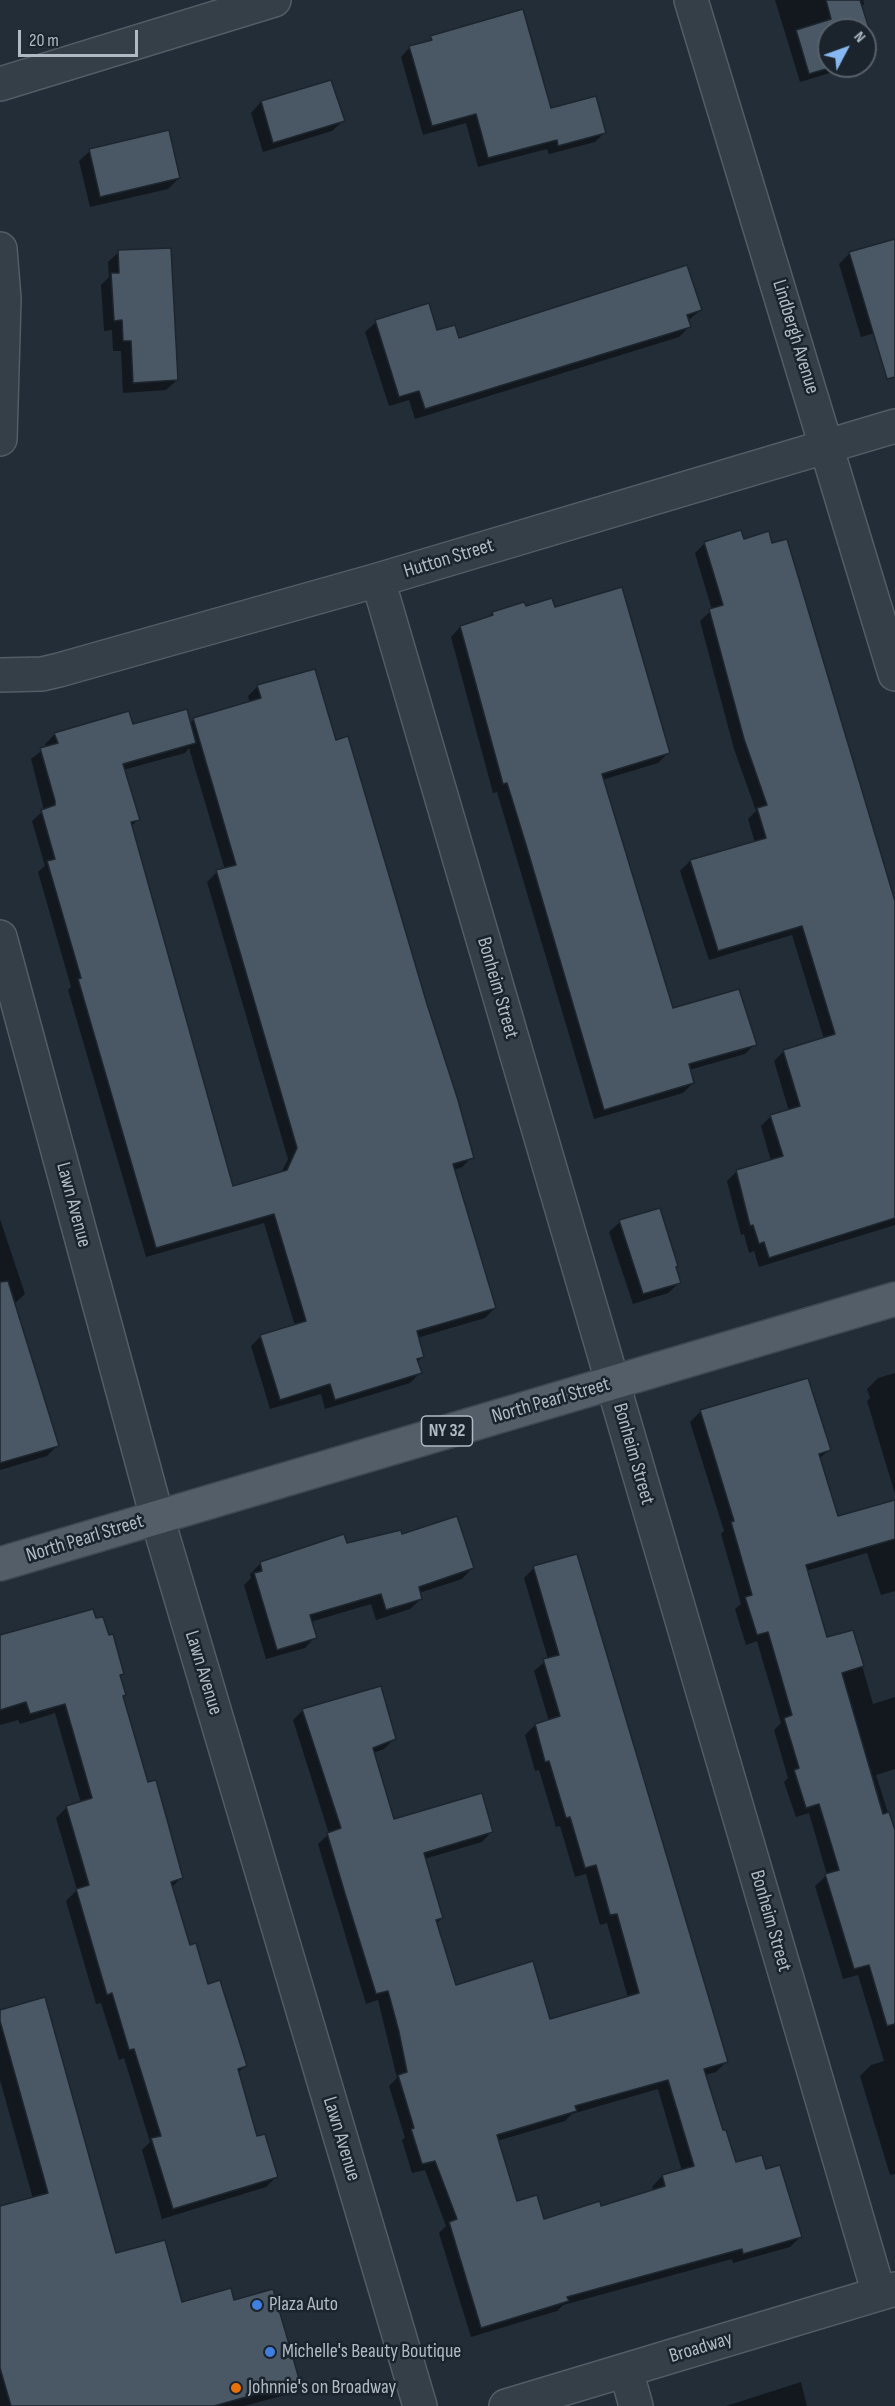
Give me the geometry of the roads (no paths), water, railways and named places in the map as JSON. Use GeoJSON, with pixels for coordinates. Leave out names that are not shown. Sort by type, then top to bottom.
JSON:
{"type":"FeatureCollection","features":[{"type":"Feature","properties":{"kind":"main road","name":"North Pearl Street"},"geometry":{"type":"LineString","coordinates":[[0,1564],[895,1299]]}},
{"type":"Feature","properties":{"kind":"street"},"geometry":{"type":"LineString","coordinates":[[0,84],[274,0]]}},
{"type":"Feature","properties":{"kind":"street","name":"Lindbergh Avenue"},"geometry":{"type":"LineString","coordinates":[[691,0],[828,446],[895,674]]}},
{"type":"Feature","properties":{"kind":"street"},"geometry":{"type":"LineString","coordinates":[[0,249],[4,299],[4,363],[0,439]]}},
{"type":"Feature","properties":{"kind":"street","name":"Hutton Street"},"geometry":{"type":"LineString","coordinates":[[0,675],[51,673],[378,580],[895,426]]}},
{"type":"Feature","properties":{"kind":"street","name":"Bonheim Street"},"geometry":{"type":"LineString","coordinates":[[378,580],[612,1383],[887,2292]]}},
{"type":"Feature","properties":{"kind":"street","name":"Lawn Avenue"},"geometry":{"type":"LineString","coordinates":[[0,937],[157,1517],[420,2406]]}},
{"type":"Feature","properties":{"kind":"street","name":"Broadway"},"geometry":{"type":"LineString","coordinates":[[506,2406],[887,2292]]}},
{"type":"Feature","properties":{"kind":"street"},"geometry":{"type":"LineString","coordinates":[[626,2370],[636,2406]]}},
{"type":"Feature","properties":{"kind":"place","name":"Plaza Auto"},"geometry":{"type":"Point","coordinates":[257,2305]}},
{"type":"Feature","properties":{"kind":"place","name":"Michelle's Beauty Boutique"},"geometry":{"type":"Point","coordinates":[270,2352]}},
{"type":"Feature","properties":{"kind":"place","name":"Johnnie's on Broadway"},"geometry":{"type":"Point","coordinates":[236,2388]}}]}
